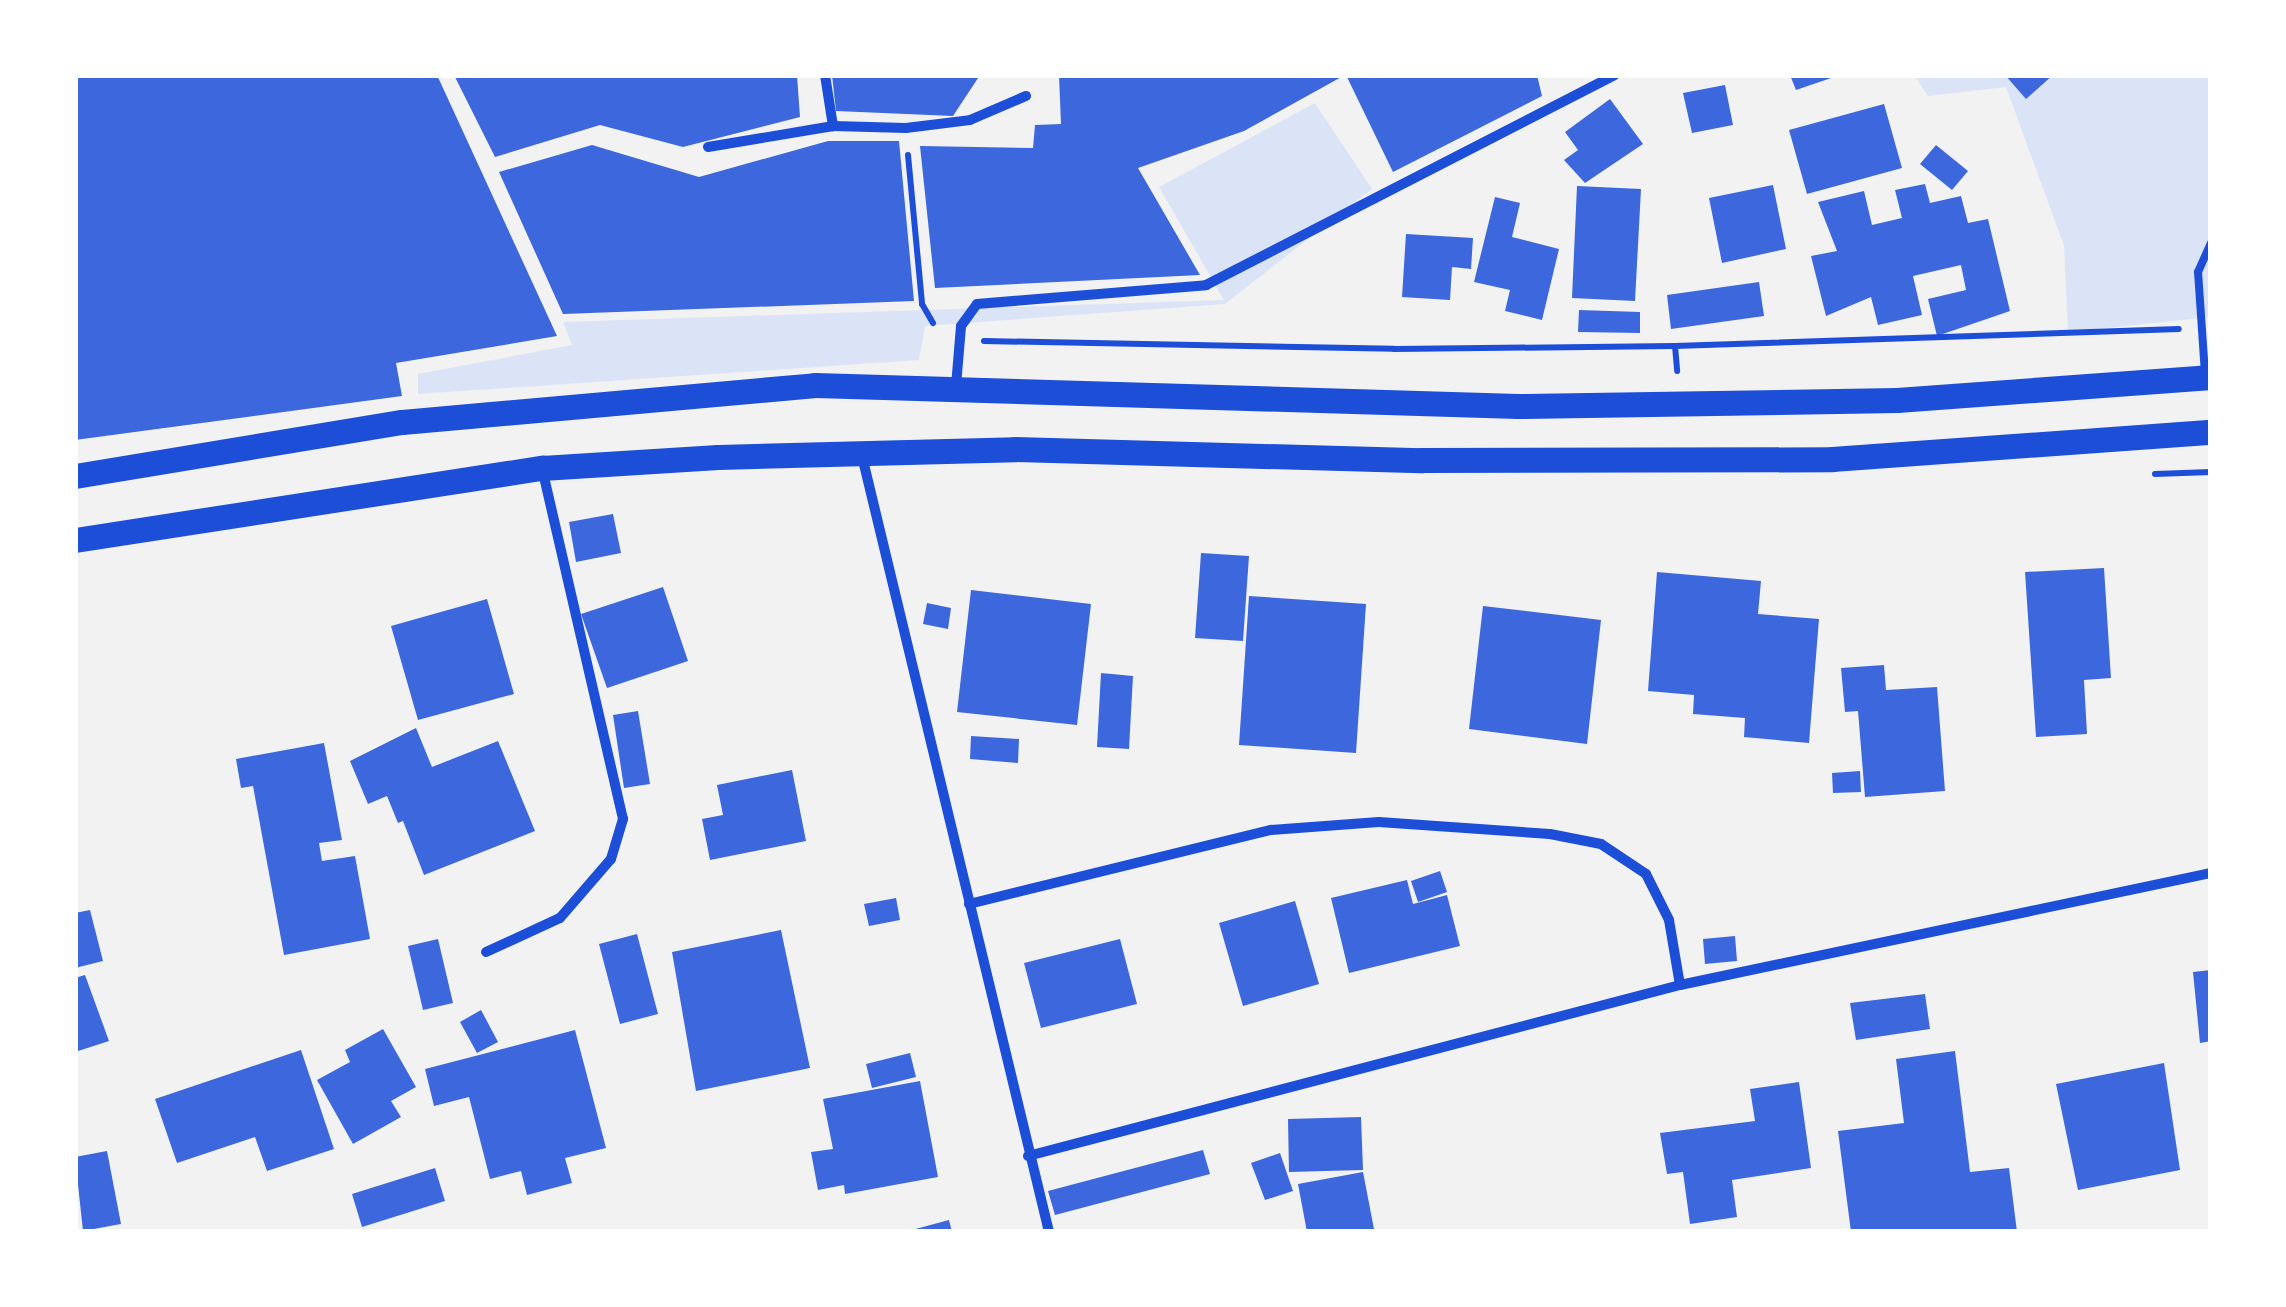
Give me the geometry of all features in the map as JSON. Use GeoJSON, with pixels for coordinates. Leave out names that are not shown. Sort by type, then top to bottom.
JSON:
{"type":"FeatureCollection","features":[{"type":"Feature","properties":{"kind":"main road"},"geometry":{"type":"LineString","coordinates":[[75,476],[264,442],[568,404],[815,385],[956,386],[1396,405],[1897,400],[2208,377]]}},
{"type":"Feature","properties":{"kind":"main road"},"geometry":{"type":"LineString","coordinates":[[75,540],[542,468],[861,450],[1635,462],[1968,453],[2211,432]]}},
{"type":"Feature","properties":{"kind":"street"},"geometry":{"type":"LineString","coordinates":[[826,75],[833,126]]}},
{"type":"Feature","properties":{"kind":"street"},"geometry":{"type":"LineString","coordinates":[[956,386],[967,314],[990,299],[1206,285],[1614,75]]}},
{"type":"Feature","properties":{"kind":"street"},"geometry":{"type":"LineString","coordinates":[[708,146],[833,126],[906,128],[970,120],[1026,96]]}},
{"type":"Feature","properties":{"kind":"street"},"geometry":{"type":"LineString","coordinates":[[861,450],[1049,1232]]}},
{"type":"Feature","properties":{"kind":"street"},"geometry":{"type":"LineString","coordinates":[[486,952],[560,918],[611,859],[622,818],[542,468]]}},
{"type":"Feature","properties":{"kind":"street"},"geometry":{"type":"LineString","coordinates":[[969,904],[1271,830],[1379,822],[1550,834],[1601,844],[1646,874],[1669,920],[1680,984]]}},
{"type":"Feature","properties":{"kind":"street"},"geometry":{"type":"LineString","coordinates":[[1028,1156],[1680,984],[2211,873]]}},
{"type":"Feature","properties":{"kind":"lane"},"geometry":{"type":"LineString","coordinates":[[2208,377],[2200,328],[2199,260],[2211,243]]}},
{"type":"Feature","properties":{"kind":"path"},"geometry":{"type":"LineString","coordinates":[[906,128],[922,304],[939,334],[960,340],[1394,350],[1675,346],[2200,328]]}},
{"type":"Feature","properties":{"kind":"path"},"geometry":{"type":"LineString","coordinates":[[1675,346],[1678,400]]}},
{"type":"Feature","properties":{"kind":"shaded area"},"geometry":{"type":"Polygon","coordinates":[[[1914,75],[2211,75],[2211,317],[2068,332],[2064,246],[2006,87],[1928,96],[1914,75]]]}},
{"type":"Feature","properties":{"kind":"shaded area"},"geometry":{"type":"Polygon","coordinates":[[[1315,103],[1372,189],[1225,304],[925,326],[919,360],[418,394],[418,374],[572,345],[563,322],[1224,300],[1159,187],[1315,103]]]}},
{"type":"Feature","properties":{"kind":"building"},"geometry":{"type":"Polygon","coordinates":[[[75,75],[437,75],[557,336],[396,363],[402,396],[75,440],[75,75]]]}},
{"type":"Feature","properties":{"kind":"building"},"geometry":{"type":"Polygon","coordinates":[[[454,75],[797,75],[800,117],[683,147],[600,125],[495,157],[454,75]]]}},
{"type":"Feature","properties":{"kind":"building"},"geometry":{"type":"Polygon","coordinates":[[[832,75],[980,75],[953,116],[836,111],[832,75]]]}},
{"type":"Feature","properties":{"kind":"building"},"geometry":{"type":"Polygon","coordinates":[[[1059,75],[1345,75],[1244,131],[1138,168],[1200,275],[935,288],[920,146],[1033,148],[1035,125],[1061,124],[1059,75]]]}},
{"type":"Feature","properties":{"kind":"building"},"geometry":{"type":"Polygon","coordinates":[[[1346,75],[1537,75],[1542,96],[1393,172],[1346,75]]]}},
{"type":"Feature","properties":{"kind":"building"},"geometry":{"type":"Polygon","coordinates":[[[1790,75],[1837,75],[1837,76],[1796,90],[1790,75]]]}},
{"type":"Feature","properties":{"kind":"building"},"geometry":{"type":"Polygon","coordinates":[[[2005,75],[2053,75],[2026,99],[2005,75]]]}},
{"type":"Feature","properties":{"kind":"building"},"geometry":{"type":"Polygon","coordinates":[[[1725,85],[1733,125],[1692,133],[1683,93],[1725,85]]]}},
{"type":"Feature","properties":{"kind":"building"},"geometry":{"type":"Polygon","coordinates":[[[1610,99],[1643,144],[1585,183],[1564,160],[1578,150],[1565,132],[1610,99]]]}},
{"type":"Feature","properties":{"kind":"building"},"geometry":{"type":"Polygon","coordinates":[[[1884,104],[1902,168],[1807,194],[1789,130],[1884,104]]]}},
{"type":"Feature","properties":{"kind":"building"},"geometry":{"type":"Polygon","coordinates":[[[828,141],[899,141],[914,301],[563,314],[499,172],[592,145],[699,177],[828,141]]]}},
{"type":"Feature","properties":{"kind":"building"},"geometry":{"type":"Polygon","coordinates":[[[1936,145],[1968,171],[1952,190],[1920,164],[1936,145]]]}},
{"type":"Feature","properties":{"kind":"building"},"geometry":{"type":"Polygon","coordinates":[[[1925,184],[1930,203],[1961,196],[1968,223],[1988,219],[2010,311],[1937,336],[1928,299],[1966,290],[1961,265],[1913,276],[1922,315],[1878,325],[1871,297],[1826,316],[1811,256],[1837,251],[1818,202],[1864,191],[1872,225],[1902,218],[1895,190],[1925,184]]]}},
{"type":"Feature","properties":{"kind":"building"},"geometry":{"type":"Polygon","coordinates":[[[1773,185],[1786,249],[1722,263],[1709,198],[1773,185]]]}},
{"type":"Feature","properties":{"kind":"building"},"geometry":{"type":"Polygon","coordinates":[[[1577,186],[1641,189],[1635,301],[1572,298],[1577,186]]]}},
{"type":"Feature","properties":{"kind":"building"},"geometry":{"type":"Polygon","coordinates":[[[1495,197],[1520,203],[1512,237],[1559,249],[1542,320],[1505,311],[1510,290],[1474,282],[1495,197]]]}},
{"type":"Feature","properties":{"kind":"building"},"geometry":{"type":"Polygon","coordinates":[[[1406,234],[1473,238],[1471,269],[1452,267],[1450,300],[1402,297],[1406,234]]]}},
{"type":"Feature","properties":{"kind":"building"},"geometry":{"type":"Polygon","coordinates":[[[1759,282],[1764,316],[1671,329],[1667,295],[1759,282]]]}},
{"type":"Feature","properties":{"kind":"building"},"geometry":{"type":"Polygon","coordinates":[[[1579,310],[1640,312],[1640,333],[1578,332],[1579,310]]]}},
{"type":"Feature","properties":{"kind":"building"},"geometry":{"type":"Polygon","coordinates":[[[613,514],[621,553],[576,562],[569,522],[613,514]]]}},
{"type":"Feature","properties":{"kind":"building"},"geometry":{"type":"Polygon","coordinates":[[[1201,553],[1249,556],[1243,641],[1195,638],[1201,553]]]}},
{"type":"Feature","properties":{"kind":"building"},"geometry":{"type":"Polygon","coordinates":[[[2104,568],[2111,678],[2084,680],[2087,734],[2036,737],[2025,572],[2104,568]]]}},
{"type":"Feature","properties":{"kind":"building"},"geometry":{"type":"Polygon","coordinates":[[[1657,572],[1761,581],[1758,614],[1819,619],[1809,743],[1744,737],[1745,718],[1693,714],[1694,695],[1648,691],[1657,572]]]}},
{"type":"Feature","properties":{"kind":"building"},"geometry":{"type":"Polygon","coordinates":[[[663,587],[688,661],[607,688],[581,614],[663,587]]]}},
{"type":"Feature","properties":{"kind":"building"},"geometry":{"type":"Polygon","coordinates":[[[971,590],[1091,604],[1077,725],[957,712],[971,590]]]}},
{"type":"Feature","properties":{"kind":"building"},"geometry":{"type":"Polygon","coordinates":[[[1249,596],[1366,604],[1356,753],[1239,745],[1249,596]]]}},
{"type":"Feature","properties":{"kind":"building"},"geometry":{"type":"Polygon","coordinates":[[[487,599],[514,694],[418,720],[391,626],[487,599]]]}},
{"type":"Feature","properties":{"kind":"building"},"geometry":{"type":"Polygon","coordinates":[[[927,603],[951,608],[948,629],[923,624],[927,603]]]}},
{"type":"Feature","properties":{"kind":"building"},"geometry":{"type":"Polygon","coordinates":[[[1483,606],[1601,620],[1587,744],[1469,729],[1483,606]]]}},
{"type":"Feature","properties":{"kind":"building"},"geometry":{"type":"Polygon","coordinates":[[[1884,665],[1886,690],[1937,687],[1945,791],[1865,797],[1858,711],[1845,712],[1841,668],[1884,665]]]}},
{"type":"Feature","properties":{"kind":"building"},"geometry":{"type":"Polygon","coordinates":[[[1101,673],[1133,676],[1129,749],[1097,747],[1101,673]]]}},
{"type":"Feature","properties":{"kind":"building"},"geometry":{"type":"Polygon","coordinates":[[[638,711],[650,784],[624,788],[613,715],[638,711]]]}},
{"type":"Feature","properties":{"kind":"building"},"geometry":{"type":"Polygon","coordinates":[[[416,728],[432,767],[498,741],[535,831],[424,875],[403,821],[398,823],[387,796],[368,804],[350,761],[416,728]]]}},
{"type":"Feature","properties":{"kind":"building"},"geometry":{"type":"Polygon","coordinates":[[[971,736],[1019,739],[1018,763],[970,759],[971,736]]]}},
{"type":"Feature","properties":{"kind":"building"},"geometry":{"type":"Polygon","coordinates":[[[324,743],[342,840],[319,843],[322,861],[355,856],[370,939],[284,955],[253,786],[241,788],[236,759],[324,743]]]}},
{"type":"Feature","properties":{"kind":"building"},"geometry":{"type":"Polygon","coordinates":[[[792,770],[806,841],[710,860],[702,819],[723,815],[717,785],[792,770]]]}},
{"type":"Feature","properties":{"kind":"building"},"geometry":{"type":"Polygon","coordinates":[[[1860,771],[1861,792],[1833,793],[1832,773],[1860,771]]]}},
{"type":"Feature","properties":{"kind":"building"},"geometry":{"type":"Polygon","coordinates":[[[1440,871],[1447,892],[1418,902],[1411,881],[1440,871]]]}},
{"type":"Feature","properties":{"kind":"building"},"geometry":{"type":"Polygon","coordinates":[[[1407,880],[1413,904],[1447,895],[1460,946],[1349,973],[1331,898],[1407,880]]]}},
{"type":"Feature","properties":{"kind":"building"},"geometry":{"type":"Polygon","coordinates":[[[896,898],[900,920],[869,926],[864,904],[896,898]]]}},
{"type":"Feature","properties":{"kind":"building"},"geometry":{"type":"Polygon","coordinates":[[[1295,901],[1319,984],[1243,1006],[1219,923],[1295,901]]]}},
{"type":"Feature","properties":{"kind":"building"},"geometry":{"type":"Polygon","coordinates":[[[90,910],[103,961],[75,968],[75,913],[90,910]]]}},
{"type":"Feature","properties":{"kind":"building"},"geometry":{"type":"Polygon","coordinates":[[[781,930],[810,1068],[696,1091],[672,952],[781,930]]]}},
{"type":"Feature","properties":{"kind":"building"},"geometry":{"type":"Polygon","coordinates":[[[637,934],[658,1014],[620,1024],[599,944],[637,934]]]}},
{"type":"Feature","properties":{"kind":"building"},"geometry":{"type":"Polygon","coordinates":[[[1735,936],[1737,961],[1705,964],[1703,939],[1735,936]]]}},
{"type":"Feature","properties":{"kind":"building"},"geometry":{"type":"Polygon","coordinates":[[[438,939],[453,1003],[423,1010],[408,946],[438,939]]]}},
{"type":"Feature","properties":{"kind":"building"},"geometry":{"type":"Polygon","coordinates":[[[1120,939],[1137,1004],[1041,1028],[1024,963],[1120,939]]]}},
{"type":"Feature","properties":{"kind":"building"},"geometry":{"type":"Polygon","coordinates":[[[2211,970],[2211,1041],[2200,1043],[2193,972],[2211,970]]]}},
{"type":"Feature","properties":{"kind":"building"},"geometry":{"type":"Polygon","coordinates":[[[85,975],[109,1041],[75,1052],[75,978],[85,975]]]}},
{"type":"Feature","properties":{"kind":"building"},"geometry":{"type":"Polygon","coordinates":[[[1925,994],[1930,1029],[1856,1040],[1850,1003],[1925,994]]]}},
{"type":"Feature","properties":{"kind":"building"},"geometry":{"type":"Polygon","coordinates":[[[481,1010],[498,1042],[477,1053],[460,1022],[481,1010]]]}},
{"type":"Feature","properties":{"kind":"building"},"geometry":{"type":"Polygon","coordinates":[[[383,1029],[416,1087],[391,1101],[401,1117],[353,1144],[317,1080],[350,1062],[345,1050],[383,1029]]]}},
{"type":"Feature","properties":{"kind":"building"},"geometry":{"type":"Polygon","coordinates":[[[575,1030],[606,1148],[565,1158],[572,1183],[527,1195],[521,1171],[490,1179],[469,1097],[434,1106],[425,1069],[575,1030]]]}},
{"type":"Feature","properties":{"kind":"building"},"geometry":{"type":"Polygon","coordinates":[[[301,1050],[334,1149],[267,1171],[255,1137],[177,1163],[155,1099],[301,1050]]]}},
{"type":"Feature","properties":{"kind":"building"},"geometry":{"type":"Polygon","coordinates":[[[1955,1051],[1970,1172],[2009,1168],[2017,1232],[1851,1232],[1838,1131],[1904,1123],[1896,1059],[1955,1051]]]}},
{"type":"Feature","properties":{"kind":"building"},"geometry":{"type":"Polygon","coordinates":[[[910,1053],[916,1077],[872,1088],[866,1064],[910,1053]]]}},
{"type":"Feature","properties":{"kind":"building"},"geometry":{"type":"Polygon","coordinates":[[[2164,1063],[2180,1170],[2078,1190],[2056,1084],[2164,1063]]]}},
{"type":"Feature","properties":{"kind":"building"},"geometry":{"type":"Polygon","coordinates":[[[920,1081],[938,1177],[845,1194],[844,1185],[818,1190],[811,1152],[833,1149],[823,1099],[920,1081]]]}},
{"type":"Feature","properties":{"kind":"building"},"geometry":{"type":"Polygon","coordinates":[[[1799,1082],[1811,1168],[1732,1180],[1737,1217],[1690,1224],[1683,1172],[1667,1174],[1660,1133],[1755,1121],[1750,1089],[1799,1082]]]}},
{"type":"Feature","properties":{"kind":"building"},"geometry":{"type":"Polygon","coordinates":[[[1361,1117],[1363,1170],[1289,1172],[1288,1119],[1361,1117]]]}},
{"type":"Feature","properties":{"kind":"building"},"geometry":{"type":"Polygon","coordinates":[[[1203,1150],[1210,1174],[1055,1215],[1048,1191],[1203,1150]]]}},
{"type":"Feature","properties":{"kind":"building"},"geometry":{"type":"Polygon","coordinates":[[[107,1151],[121,1224],[83,1231],[75,1157],[107,1151]]]}},
{"type":"Feature","properties":{"kind":"building"},"geometry":{"type":"Polygon","coordinates":[[[1280,1153],[1293,1191],[1265,1200],[1251,1163],[1280,1153]]]}},
{"type":"Feature","properties":{"kind":"building"},"geometry":{"type":"Polygon","coordinates":[[[435,1168],[445,1201],[362,1227],[352,1194],[435,1168]]]}},
{"type":"Feature","properties":{"kind":"building"},"geometry":{"type":"Polygon","coordinates":[[[1363,1172],[1374,1229],[1307,1232],[1298,1184],[1363,1172]]]}},
{"type":"Feature","properties":{"kind":"building"},"geometry":{"type":"Polygon","coordinates":[[[949,1220],[952,1232],[908,1232],[908,1231],[949,1220]]]}}]}
